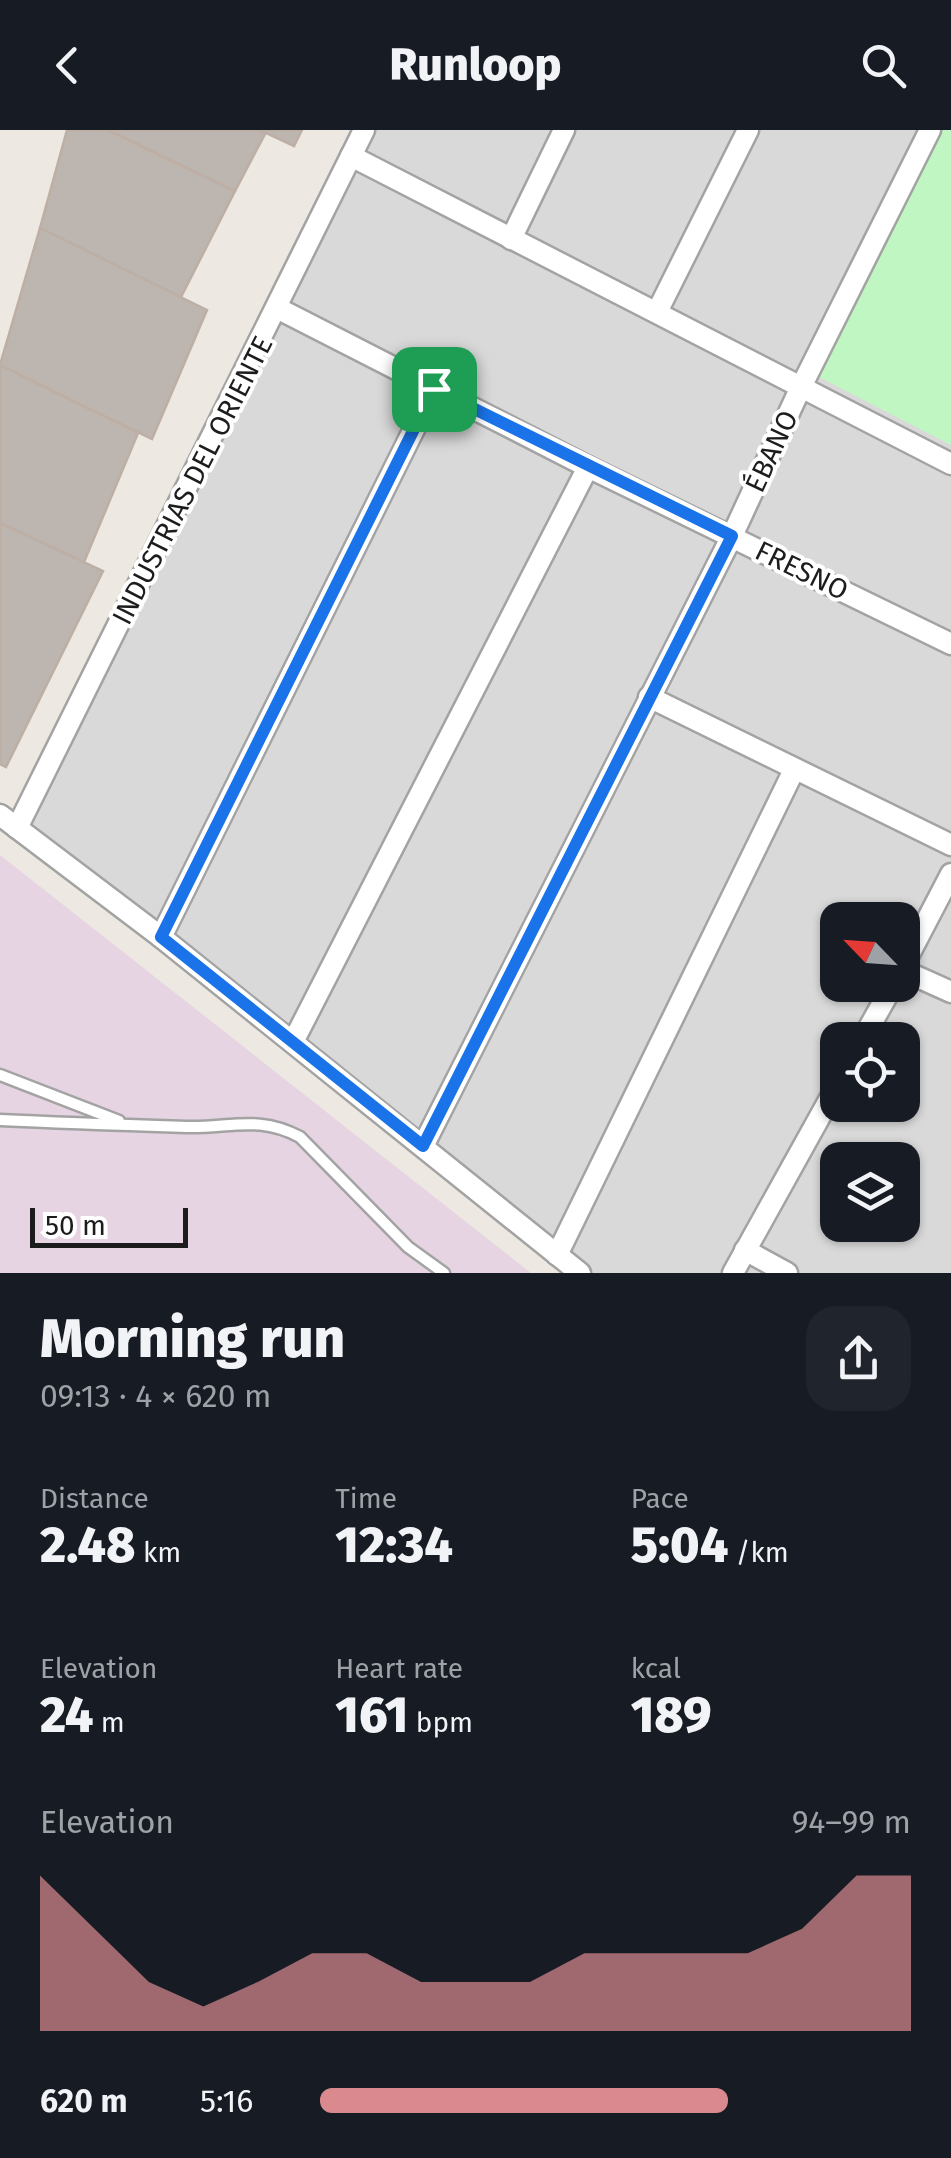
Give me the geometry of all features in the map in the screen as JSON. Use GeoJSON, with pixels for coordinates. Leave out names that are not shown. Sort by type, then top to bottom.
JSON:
{"type":"FeatureCollection","features":[{"type":"Feature","properties":{"kind":"street","name":"INDUSTRIAS DEL ORIENTE"},"geometry":{"type":"LineString","coordinates":[[8,822],[277,308],[364,130]]}},
{"type":"Feature","properties":{"kind":"street"},"geometry":{"type":"LineString","coordinates":[[510,239],[564,130]]}},
{"type":"Feature","properties":{"kind":"street"},"geometry":{"type":"LineString","coordinates":[[657,312],[748,130]]}},
{"type":"Feature","properties":{"kind":"street","name":"ÉBANO"},"geometry":{"type":"LineString","coordinates":[[423,1146],[732,536],[800,389],[930,130]]}},
{"type":"Feature","properties":{"kind":"street"},"geometry":{"type":"LineString","coordinates":[[351,156],[951,464]]}},
{"type":"Feature","properties":{"kind":"street","name":"FRESNO"},"geometry":{"type":"LineString","coordinates":[[277,308],[588,467],[951,644]]}},
{"type":"Feature","properties":{"kind":"street"},"geometry":{"type":"LineString","coordinates":[[161,937],[434,389]]}},
{"type":"Feature","properties":{"kind":"street"},"geometry":{"type":"LineString","coordinates":[[293,1042],[588,467]]}},
{"type":"Feature","properties":{"kind":"street"},"geometry":{"type":"LineString","coordinates":[[650,697],[951,845]]}},
{"type":"Feature","properties":{"kind":"street"},"geometry":{"type":"LineString","coordinates":[[557,1255],[794,770]]}},
{"type":"Feature","properties":{"kind":"street"},"geometry":{"type":"LineString","coordinates":[[8,822],[161,937],[580,1273]]}},
{"type":"Feature","properties":{"kind":"street"},"geometry":{"type":"LineString","coordinates":[[920,934],[951,874]]}},
{"type":"Feature","properties":{"kind":"street"},"geometry":{"type":"LineString","coordinates":[[920,977],[951,992]]}},
{"type":"Feature","properties":{"kind":"street"},"geometry":{"type":"LineString","coordinates":[[733,1273],[820,1116]]}},
{"type":"Feature","properties":{"kind":"street"},"geometry":{"type":"LineString","coordinates":[[745,1250],[787,1273]]}},
{"type":"Feature","properties":{"kind":"lane"},"geometry":{"type":"LineString","coordinates":[[0,1075],[130,1125]]}},
{"type":"Feature","properties":{"kind":"lane"},"geometry":{"type":"LineString","coordinates":[[0,1120],[281,1126],[300,1137],[408,1247],[444,1273]]}},
{"type":"Feature","properties":{"kind":"shaded area"},"geometry":{"type":"Polygon","coordinates":[[[357,130],[951,130],[951,1273],[581,1273],[12,827],[357,130]]]}},
{"type":"Feature","properties":{"kind":"shaded area"},"geometry":{"type":"Polygon","coordinates":[[[0,855],[531,1273],[0,1273],[0,855]]]}},
{"type":"Feature","properties":{"kind":"green space"},"geometry":{"type":"Polygon","coordinates":[[[934,130],[951,130],[951,445],[817,376],[934,130]]]}},
{"type":"Feature","properties":{"kind":"building"},"geometry":{"type":"Polygon","coordinates":[[[67,130],[108,130],[235,191],[181,297],[40,228],[67,130]]]}},
{"type":"Feature","properties":{"kind":"building"},"geometry":{"type":"Polygon","coordinates":[[[108,130],[257,130],[265,134],[235,191],[108,130]]]}},
{"type":"Feature","properties":{"kind":"building"},"geometry":{"type":"Polygon","coordinates":[[[260,130],[302,130],[294,146],[260,130]]]}},
{"type":"Feature","properties":{"kind":"building"},"geometry":{"type":"Polygon","coordinates":[[[40,228],[207,310],[152,439],[0,365],[40,228]]]}},
{"type":"Feature","properties":{"kind":"building"},"geometry":{"type":"Polygon","coordinates":[[[0,365],[138,433],[84,562],[0,523],[0,365]]]}},
{"type":"Feature","properties":{"kind":"building"},"geometry":{"type":"Polygon","coordinates":[[[0,523],[103,571],[6,767],[0,764],[0,523]]]}},
{"type":"Feature","properties":{"kind":"route"},"geometry":{"type":"LineString","coordinates":[[434,389],[732,536],[423,1146],[161,937],[434,389]]}}]}
